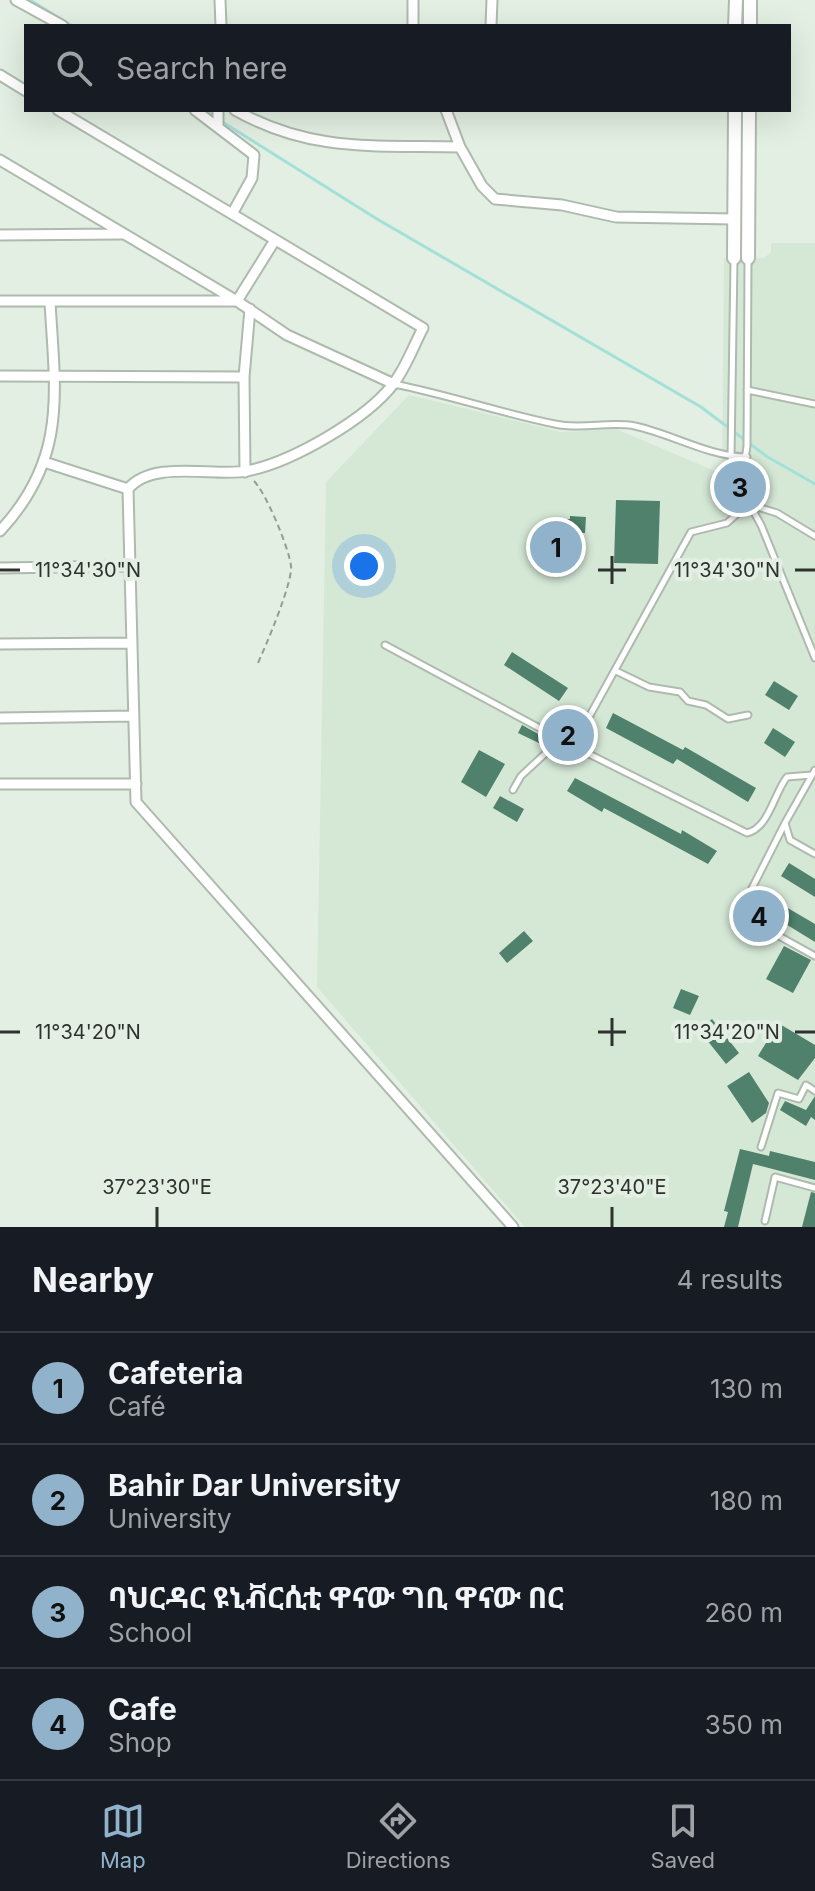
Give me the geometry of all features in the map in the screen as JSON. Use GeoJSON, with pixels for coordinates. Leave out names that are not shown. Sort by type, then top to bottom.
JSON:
{"type":"FeatureCollection","features":[{"type":"Feature","properties":{"kind":"street"},"geometry":{"type":"LineString","coordinates":[[16,0],[59,24]]}},
{"type":"Feature","properties":{"kind":"street"},"geometry":{"type":"LineString","coordinates":[[220,0],[221,24]]}},
{"type":"Feature","properties":{"kind":"street"},"geometry":{"type":"LineString","coordinates":[[413,0],[413,24]]}},
{"type":"Feature","properties":{"kind":"street"},"geometry":{"type":"LineString","coordinates":[[491,24],[492,0]]}},
{"type":"Feature","properties":{"kind":"street"},"geometry":{"type":"LineString","coordinates":[[735,24],[736,0]]}},
{"type":"Feature","properties":{"kind":"street"},"geometry":{"type":"LineString","coordinates":[[750,0],[750,24]]}},
{"type":"Feature","properties":{"kind":"street"},"geometry":{"type":"LineString","coordinates":[[0,75],[24,90]]}},
{"type":"Feature","properties":{"kind":"street"},"geometry":{"type":"LineString","coordinates":[[61,112],[423,328],[394,384],[334,434],[245,472],[171,473],[145,477],[128,489]]}},
{"type":"Feature","properties":{"kind":"street"},"geometry":{"type":"LineString","coordinates":[[198,112],[254,155],[252,178],[232,214]]}},
{"type":"Feature","properties":{"kind":"street"},"geometry":{"type":"LineString","coordinates":[[218,112],[218,125]]}},
{"type":"Feature","properties":{"kind":"street"},"geometry":{"type":"LineString","coordinates":[[238,112],[256,122],[313,142],[460,147]]}},
{"type":"Feature","properties":{"kind":"street"},"geometry":{"type":"LineString","coordinates":[[447,112],[460,147],[482,186],[495,199],[562,205],[616,217],[734,219]]}},
{"type":"Feature","properties":{"kind":"street"},"geometry":{"type":"LineString","coordinates":[[734,258],[735,112]]}},
{"type":"Feature","properties":{"kind":"street"},"geometry":{"type":"LineString","coordinates":[[748,258],[749,112]]}},
{"type":"Feature","properties":{"kind":"street"},"geometry":{"type":"LineString","coordinates":[[0,160],[329,357],[394,384]]}},
{"type":"Feature","properties":{"kind":"street"},"geometry":{"type":"LineString","coordinates":[[0,235],[122,234]]}},
{"type":"Feature","properties":{"kind":"street"},"geometry":{"type":"LineString","coordinates":[[237,301],[275,240]]}},
{"type":"Feature","properties":{"kind":"street"},"geometry":{"type":"LineString","coordinates":[[0,301],[237,301]]}},
{"type":"Feature","properties":{"kind":"street"},"geometry":{"type":"LineString","coordinates":[[0,531],[32,489],[44,462],[56,412],[50,302]]}},
{"type":"Feature","properties":{"kind":"street"},"geometry":{"type":"LineString","coordinates":[[245,472],[244,377],[250,309]]}},
{"type":"Feature","properties":{"kind":"street"},"geometry":{"type":"LineString","coordinates":[[0,376],[244,377]]}},
{"type":"Feature","properties":{"kind":"street"},"geometry":{"type":"LineString","coordinates":[[44,462],[128,489]]}},
{"type":"Feature","properties":{"kind":"street"},"geometry":{"type":"LineString","coordinates":[[128,489],[127,566],[136,802],[513,1227]]}},
{"type":"Feature","properties":{"kind":"street"},"geometry":{"type":"LineString","coordinates":[[0,568],[127,566]]}},
{"type":"Feature","properties":{"kind":"street"},"geometry":{"type":"LineString","coordinates":[[0,644],[130,643]]}},
{"type":"Feature","properties":{"kind":"street"},"geometry":{"type":"LineString","coordinates":[[0,718],[133,716]]}},
{"type":"Feature","properties":{"kind":"street"},"geometry":{"type":"LineString","coordinates":[[0,784],[136,784]]}},
{"type":"Feature","properties":{"kind":"lane"},"geometry":{"type":"LineString","coordinates":[[734,258],[731,457],[740,487],[761,525],[815,658]]}},
{"type":"Feature","properties":{"kind":"lane"},"geometry":{"type":"LineString","coordinates":[[740,487],[747,457],[748,258]]}},
{"type":"Feature","properties":{"kind":"lane"},"geometry":{"type":"LineString","coordinates":[[394,384],[461,397],[559,425],[629,425],[665,433],[731,457],[747,457]]}},
{"type":"Feature","properties":{"kind":"lane"},"geometry":{"type":"LineString","coordinates":[[747,390],[815,404]]}},
{"type":"Feature","properties":{"kind":"lane"},"geometry":{"type":"LineString","coordinates":[[748,504],[777,513],[815,536]]}},
{"type":"Feature","properties":{"kind":"lane"},"geometry":{"type":"LineString","coordinates":[[573,746],[691,532],[727,523],[748,504]]}},
{"type":"Feature","properties":{"kind":"lane"},"geometry":{"type":"LineString","coordinates":[[385,645],[573,746],[747,833],[754,831],[764,820],[787,777],[814,772]]}},
{"type":"Feature","properties":{"kind":"lane"},"geometry":{"type":"LineString","coordinates":[[616,671],[649,687],[680,692],[688,701],[706,705],[728,719],[748,715]]}},
{"type":"Feature","properties":{"kind":"lane"},"geometry":{"type":"LineString","coordinates":[[513,790],[521,776],[561,739]]}},
{"type":"Feature","properties":{"kind":"lane"},"geometry":{"type":"LineString","coordinates":[[814,772],[739,914],[815,956]]}},
{"type":"Feature","properties":{"kind":"lane"},"geometry":{"type":"LineString","coordinates":[[785,823],[790,840],[815,854]]}},
{"type":"Feature","properties":{"kind":"lane"},"geometry":{"type":"LineString","coordinates":[[761,1147],[778,1093],[799,1099],[806,1085],[815,1091]]}},
{"type":"Feature","properties":{"kind":"lane"},"geometry":{"type":"LineString","coordinates":[[765,1221],[775,1177],[815,1188]]}},
{"type":"Feature","properties":{"kind":"path"},"geometry":{"type":"LineString","coordinates":[[245,472],[265,496],[292,567],[257,665]]}},
{"type":"Feature","properties":{"kind":"shaded area"},"geometry":{"type":"Polygon","coordinates":[[[771,243],[815,243],[815,1227],[525,1227],[317,987],[326,482],[409,395],[561,432],[616,429],[722,474],[724,258],[764,258],[771,252],[771,243]]]}},
{"type":"Feature","properties":{"kind":"building"},"geometry":{"type":"Polygon","coordinates":[[[616,500],[660,501],[658,564],[614,563],[616,500]]]}},
{"type":"Feature","properties":{"kind":"building"},"geometry":{"type":"Polygon","coordinates":[[[570,516],[586,517],[585,533],[564,532],[563,562],[548,561],[550,519],[570,519],[570,516]]]}},
{"type":"Feature","properties":{"kind":"building"},"geometry":{"type":"Polygon","coordinates":[[[512,652],[568,688],[559,701],[504,665],[512,652]]]}},
{"type":"Feature","properties":{"kind":"building"},"geometry":{"type":"Polygon","coordinates":[[[774,681],[798,696],[789,710],[765,695],[774,681]]]}},
{"type":"Feature","properties":{"kind":"building"},"geometry":{"type":"Polygon","coordinates":[[[613,713],[683,750],[685,747],[756,788],[748,802],[677,759],[673,764],[606,728],[613,713]]]}},
{"type":"Feature","properties":{"kind":"building"},"geometry":{"type":"Polygon","coordinates":[[[522,725],[551,741],[545,746],[518,733],[522,725]]]}},
{"type":"Feature","properties":{"kind":"building"},"geometry":{"type":"Polygon","coordinates":[[[773,728],[795,742],[785,757],[764,743],[773,728]]]}},
{"type":"Feature","properties":{"kind":"building"},"geometry":{"type":"Polygon","coordinates":[[[479,750],[505,764],[486,797],[461,782],[479,750]]]}},
{"type":"Feature","properties":{"kind":"building"},"geometry":{"type":"Polygon","coordinates":[[[575,778],[681,834],[682,830],[717,851],[708,864],[604,808],[602,812],[567,791],[575,778]]]}},
{"type":"Feature","properties":{"kind":"building"},"geometry":{"type":"Polygon","coordinates":[[[500,796],[524,809],[517,822],[493,808],[500,796]]]}},
{"type":"Feature","properties":{"kind":"building"},"geometry":{"type":"Polygon","coordinates":[[[789,863],[815,879],[815,897],[781,876],[789,863]]]}},
{"type":"Feature","properties":{"kind":"building"},"geometry":{"type":"Polygon","coordinates":[[[769,897],[815,924],[815,942],[761,909],[769,897]]]}},
{"type":"Feature","properties":{"kind":"building"},"geometry":{"type":"Polygon","coordinates":[[[524,931],[533,941],[507,963],[499,953],[524,931]]]}},
{"type":"Feature","properties":{"kind":"building"},"geometry":{"type":"Polygon","coordinates":[[[784,946],[811,960],[793,993],[766,979],[784,946]]]}},
{"type":"Feature","properties":{"kind":"building"},"geometry":{"type":"Polygon","coordinates":[[[681,989],[699,996],[690,1015],[673,1008],[681,989]]]}},
{"type":"Feature","properties":{"kind":"building"},"geometry":{"type":"Polygon","coordinates":[[[712,1019],[739,1053],[726,1064],[699,1030],[712,1019]]]}},
{"type":"Feature","properties":{"kind":"building"},"geometry":{"type":"Polygon","coordinates":[[[778,1023],[815,1045],[815,1058],[798,1080],[758,1056],[778,1023]]]}},
{"type":"Feature","properties":{"kind":"building"},"geometry":{"type":"Polygon","coordinates":[[[749,1072],[769,1103],[766,1113],[752,1123],[727,1086],[749,1072]]]}},
{"type":"Feature","properties":{"kind":"building"},"geometry":{"type":"Polygon","coordinates":[[[815,1096],[815,1120],[811,1117],[806,1126],[780,1110],[785,1101],[806,1110],[815,1096]]]}},
{"type":"Feature","properties":{"kind":"building"},"geometry":{"type":"Polygon","coordinates":[[[740,1149],[769,1156],[770,1151],[815,1162],[815,1180],[753,1164],[738,1227],[724,1227],[728,1212],[724,1211],[740,1149]]]}},
{"type":"Feature","properties":{"kind":"building"},"geometry":{"type":"Polygon","coordinates":[[[811,1192],[815,1193],[815,1227],[802,1227],[811,1192]]]}},
{"type":"Feature","properties":{"kind":"waterway"},"geometry":{"type":"LineString","coordinates":[[30,0],[69,24]]}},
{"type":"Feature","properties":{"kind":"waterway"},"geometry":{"type":"LineString","coordinates":[[208,112],[215,117]]}},
{"type":"Feature","properties":{"kind":"waterway"},"geometry":{"type":"LineString","coordinates":[[221,121],[377,219],[701,407],[766,456],[815,484]]}},
{"type":"Feature","properties":{"kind":"place","name":"ባህርዳር ዩኒቭርሲቲ ዋናው ግቢ ዋናው በር"},"geometry":{"type":"Point","coordinates":[740,487]}},
{"type":"Feature","properties":{"kind":"place","name":"Cafeteria"},"geometry":{"type":"Point","coordinates":[556,547]}},
{"type":"Feature","properties":{"kind":"place","name":"Bahir Dar University"},"geometry":{"type":"Point","coordinates":[568,735]}},
{"type":"Feature","properties":{"kind":"place","name":"Cafe"},"geometry":{"type":"Point","coordinates":[759,916]}}]}
